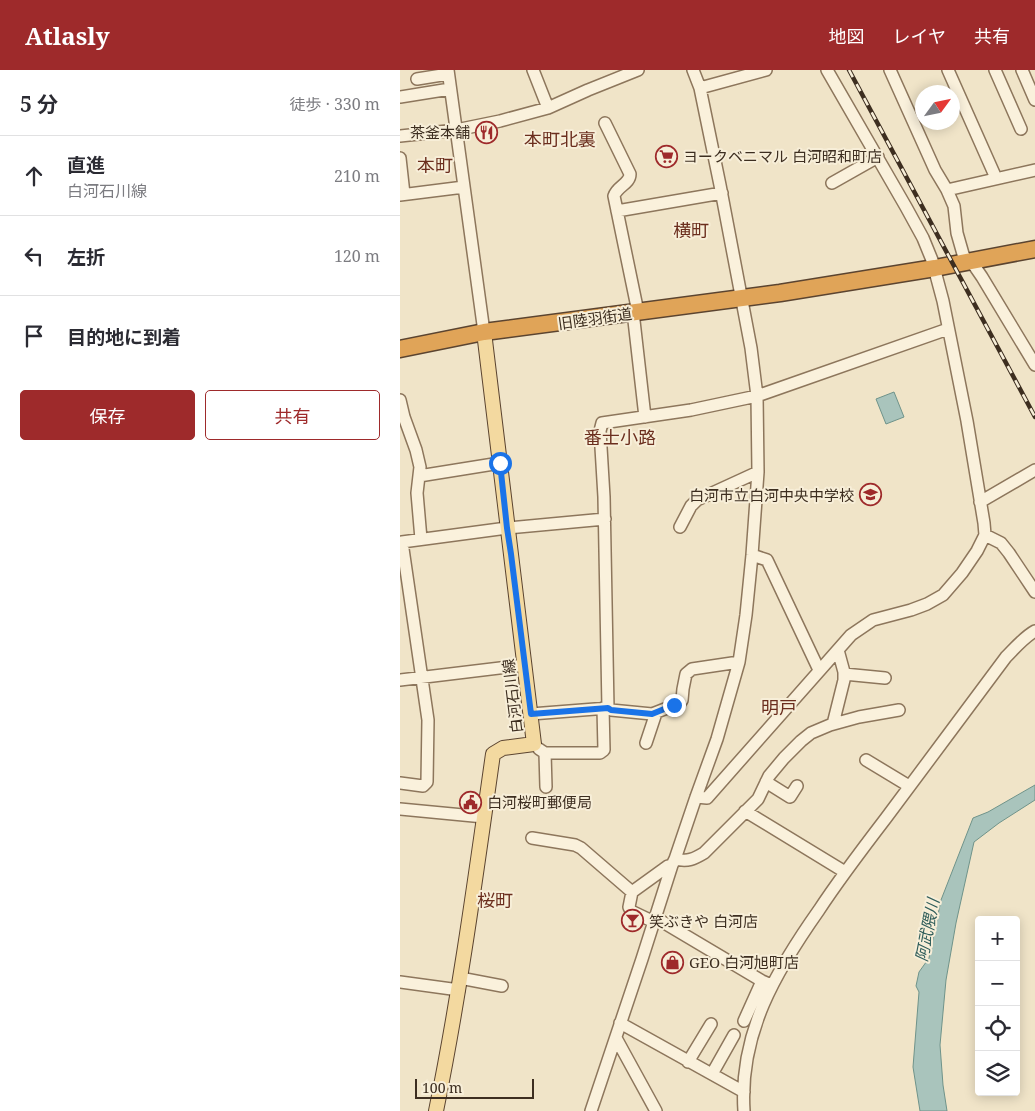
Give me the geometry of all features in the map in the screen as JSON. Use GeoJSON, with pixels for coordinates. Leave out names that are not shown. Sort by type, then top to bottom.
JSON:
{"type":"FeatureCollection","features":[{"type":"Feature","properties":{"kind":"highway","name":"旧陸羽街道"},"geometry":{"type":"LineString","coordinates":[[400,349],[484,332],[780,293],[935,268],[1035,249]]}},
{"type":"Feature","properties":{"kind":"main road","name":"白河石川線"},"geometry":{"type":"LineString","coordinates":[[436,1111],[460,984],[493,754],[504,748],[539,749],[531,714],[484,332]]}},
{"type":"Feature","properties":{"kind":"street"},"geometry":{"type":"LineString","coordinates":[[533,70],[548,108]]}},
{"type":"Feature","properties":{"kind":"street"},"geometry":{"type":"LineString","coordinates":[[400,136],[456,130],[500,122],[548,108],[638,70]]}},
{"type":"Feature","properties":{"kind":"street"},"geometry":{"type":"LineString","coordinates":[[591,1111],[717,739],[739,662],[752,555],[758,472],[757,396],[751,348],[722,193],[700,88],[693,70]]}},
{"type":"Feature","properties":{"kind":"street"},"geometry":{"type":"LineString","coordinates":[[700,88],[766,70]]}},
{"type":"Feature","properties":{"kind":"street"},"geometry":{"type":"LineString","coordinates":[[696,797],[707,798],[851,635],[873,620],[927,604],[943,594],[962,573],[977,552],[985,535],[967,421],[935,268],[923,238],[878,156],[827,70]]}},
{"type":"Feature","properties":{"kind":"street"},"geometry":{"type":"LineString","coordinates":[[948,70],[996,178]]}},
{"type":"Feature","properties":{"kind":"street"},"geometry":{"type":"LineString","coordinates":[[996,70],[1021,129]]}},
{"type":"Feature","properties":{"kind":"street"},"geometry":{"type":"LineString","coordinates":[[1022,70],[1035,100]]}},
{"type":"Feature","properties":{"kind":"street"},"geometry":{"type":"LineString","coordinates":[[417,79],[448,72],[484,332]]}},
{"type":"Feature","properties":{"kind":"street"},"geometry":{"type":"LineString","coordinates":[[894,72],[935,170],[954,206],[957,233],[963,254],[1030,344],[1035,365]]}},
{"type":"Feature","properties":{"kind":"street"},"geometry":{"type":"LineString","coordinates":[[400,97],[450,89]]}},
{"type":"Feature","properties":{"kind":"street"},"geometry":{"type":"LineString","coordinates":[[605,123],[630,174],[629,180],[614,196],[636,312],[645,418]]}},
{"type":"Feature","properties":{"kind":"street"},"geometry":{"type":"LineString","coordinates":[[832,183],[878,156]]}},
{"type":"Feature","properties":{"kind":"street"},"geometry":{"type":"LineString","coordinates":[[400,158],[402,194],[464,187]]}},
{"type":"Feature","properties":{"kind":"street"},"geometry":{"type":"LineString","coordinates":[[947,190],[1035,170]]}},
{"type":"Feature","properties":{"kind":"street"},"geometry":{"type":"LineString","coordinates":[[617,211],[722,193]]}},
{"type":"Feature","properties":{"kind":"street"},"geometry":{"type":"LineString","coordinates":[[546,788],[539,749],[600,753],[604,750],[606,708],[605,519],[600,425],[602,423],[691,410],[757,396],[948,329]]}},
{"type":"Feature","properties":{"kind":"street"},"geometry":{"type":"LineString","coordinates":[[400,400],[420,467],[417,493],[421,539]]}},
{"type":"Feature","properties":{"kind":"street"},"geometry":{"type":"LineString","coordinates":[[419,476],[500,463]]}},
{"type":"Feature","properties":{"kind":"street"},"geometry":{"type":"LineString","coordinates":[[980,502],[1035,470]]}},
{"type":"Feature","properties":{"kind":"street"},"geometry":{"type":"LineString","coordinates":[[680,527],[691,506],[697,500],[758,472]]}},
{"type":"Feature","properties":{"kind":"street"},"geometry":{"type":"LineString","coordinates":[[400,783],[423,786],[428,782],[428,720],[422,677],[406,602],[402,542],[507,528],[605,519]]}},
{"type":"Feature","properties":{"kind":"street"},"geometry":{"type":"LineString","coordinates":[[985,535],[1001,543],[1035,592]]}},
{"type":"Feature","properties":{"kind":"street"},"geometry":{"type":"LineString","coordinates":[[752,555],[767,560],[819,670]]}},
{"type":"Feature","properties":{"kind":"street"},"geometry":{"type":"LineString","coordinates":[[744,1021],[746,1005],[767,983],[787,957],[845,872],[909,786],[1006,657],[1030,633],[1035,631]]}},
{"type":"Feature","properties":{"kind":"street"},"geometry":{"type":"LineString","coordinates":[[833,724],[844,680],[838,650]]}},
{"type":"Feature","properties":{"kind":"street"},"geometry":{"type":"LineString","coordinates":[[531,714],[606,708],[656,713],[680,703],[686,674],[692,669],[739,662]]}},
{"type":"Feature","properties":{"kind":"street"},"geometry":{"type":"LineString","coordinates":[[400,680],[525,664]]}},
{"type":"Feature","properties":{"kind":"street"},"geometry":{"type":"LineString","coordinates":[[844,674],[885,678]]}},
{"type":"Feature","properties":{"kind":"street"},"geometry":{"type":"LineString","coordinates":[[767,983],[655,920],[631,911],[629,907],[632,892],[674,862],[696,858],[704,853],[758,799],[768,776],[801,740],[811,733],[833,724],[900,710]]}},
{"type":"Feature","properties":{"kind":"street"},"geometry":{"type":"LineString","coordinates":[[646,743],[656,713]]}},
{"type":"Feature","properties":{"kind":"street"},"geometry":{"type":"LineString","coordinates":[[866,760],[909,786]]}},
{"type":"Feature","properties":{"kind":"street"},"geometry":{"type":"LineString","coordinates":[[766,782],[790,797],[797,786]]}},
{"type":"Feature","properties":{"kind":"street"},"geometry":{"type":"LineString","coordinates":[[400,809],[484,817]]}},
{"type":"Feature","properties":{"kind":"street"},"geometry":{"type":"LineString","coordinates":[[745,811],[845,872]]}},
{"type":"Feature","properties":{"kind":"street"},"geometry":{"type":"LineString","coordinates":[[532,838],[575,845],[581,848],[632,892]]}},
{"type":"Feature","properties":{"kind":"street"},"geometry":{"type":"LineString","coordinates":[[400,982],[502,986]]}},
{"type":"Feature","properties":{"kind":"street"},"geometry":{"type":"LineString","coordinates":[[744,1111],[745,1066],[767,983]]}},
{"type":"Feature","properties":{"kind":"street"},"geometry":{"type":"LineString","coordinates":[[620,1023],[744,1092]]}},
{"type":"Feature","properties":{"kind":"street"},"geometry":{"type":"LineString","coordinates":[[688,1062],[711,1024]]}},
{"type":"Feature","properties":{"kind":"street"},"geometry":{"type":"LineString","coordinates":[[712,1074],[734,1035]]}},
{"type":"Feature","properties":{"kind":"street"},"geometry":{"type":"LineString","coordinates":[[616,1038],[656,1111]]}},
{"type":"Feature","properties":{"kind":"water"},"geometry":{"type":"Polygon","coordinates":[[[894,392],[904,417],[886,424],[876,399],[894,392]]]}},
{"type":"Feature","properties":{"kind":"water"},"geometry":{"type":"Polygon","coordinates":[[[1035,785],[1035,800],[974,842],[956,923],[946,980],[940,1045],[947,1111],[920,1111],[913,1067],[919,992],[916,986],[919,972],[929,958],[941,900],[973,818],[988,812],[1035,785]]]}},
{"type":"Feature","properties":{"kind":"railway"},"geometry":{"type":"LineString","coordinates":[[849,70],[1035,417]]}},
{"type":"Feature","properties":{"kind":"place","name":"茶釜本舗"},"geometry":{"type":"Point","coordinates":[486,132]}},
{"type":"Feature","properties":{"kind":"place","name":"ヨークベニマル 白河昭和町店"},"geometry":{"type":"Point","coordinates":[667,156]}},
{"type":"Feature","properties":{"kind":"place","name":"白河市立白河中央中学校"},"geometry":{"type":"Point","coordinates":[870,495]}},
{"type":"Feature","properties":{"kind":"place","name":"白河桜町郵便局"},"geometry":{"type":"Point","coordinates":[471,802]}},
{"type":"Feature","properties":{"kind":"place","name":"笑ぶきや 白河店"},"geometry":{"type":"Point","coordinates":[633,921]}},
{"type":"Feature","properties":{"kind":"place","name":"GEO 白河旭町店"},"geometry":{"type":"Point","coordinates":[673,962]}},
{"type":"Feature","properties":{"kind":"district","name":"本町北裏"},"geometry":{"type":"Point","coordinates":[560,139]}},
{"type":"Feature","properties":{"kind":"district","name":"本町"},"geometry":{"type":"Point","coordinates":[435,165]}},
{"type":"Feature","properties":{"kind":"district","name":"横町"},"geometry":{"type":"Point","coordinates":[691,230]}},
{"type":"Feature","properties":{"kind":"district","name":"番士小路"},"geometry":{"type":"Point","coordinates":[620,437]}},
{"type":"Feature","properties":{"kind":"district","name":"明戸"},"geometry":{"type":"Point","coordinates":[779,707]}},
{"type":"Feature","properties":{"kind":"district","name":"桜町"},"geometry":{"type":"Point","coordinates":[495,900]}},
{"type":"Feature","properties":{"kind":"route"},"geometry":{"type":"LineString","coordinates":[[500,463],[531,714],[608,708],[611,710],[652,714],[674,705]]}},
{"type":"Feature","properties":{"kind":"water label","name":"阿武隈川"},"geometry":{"type":"Point","coordinates":[927,930]}}]}
